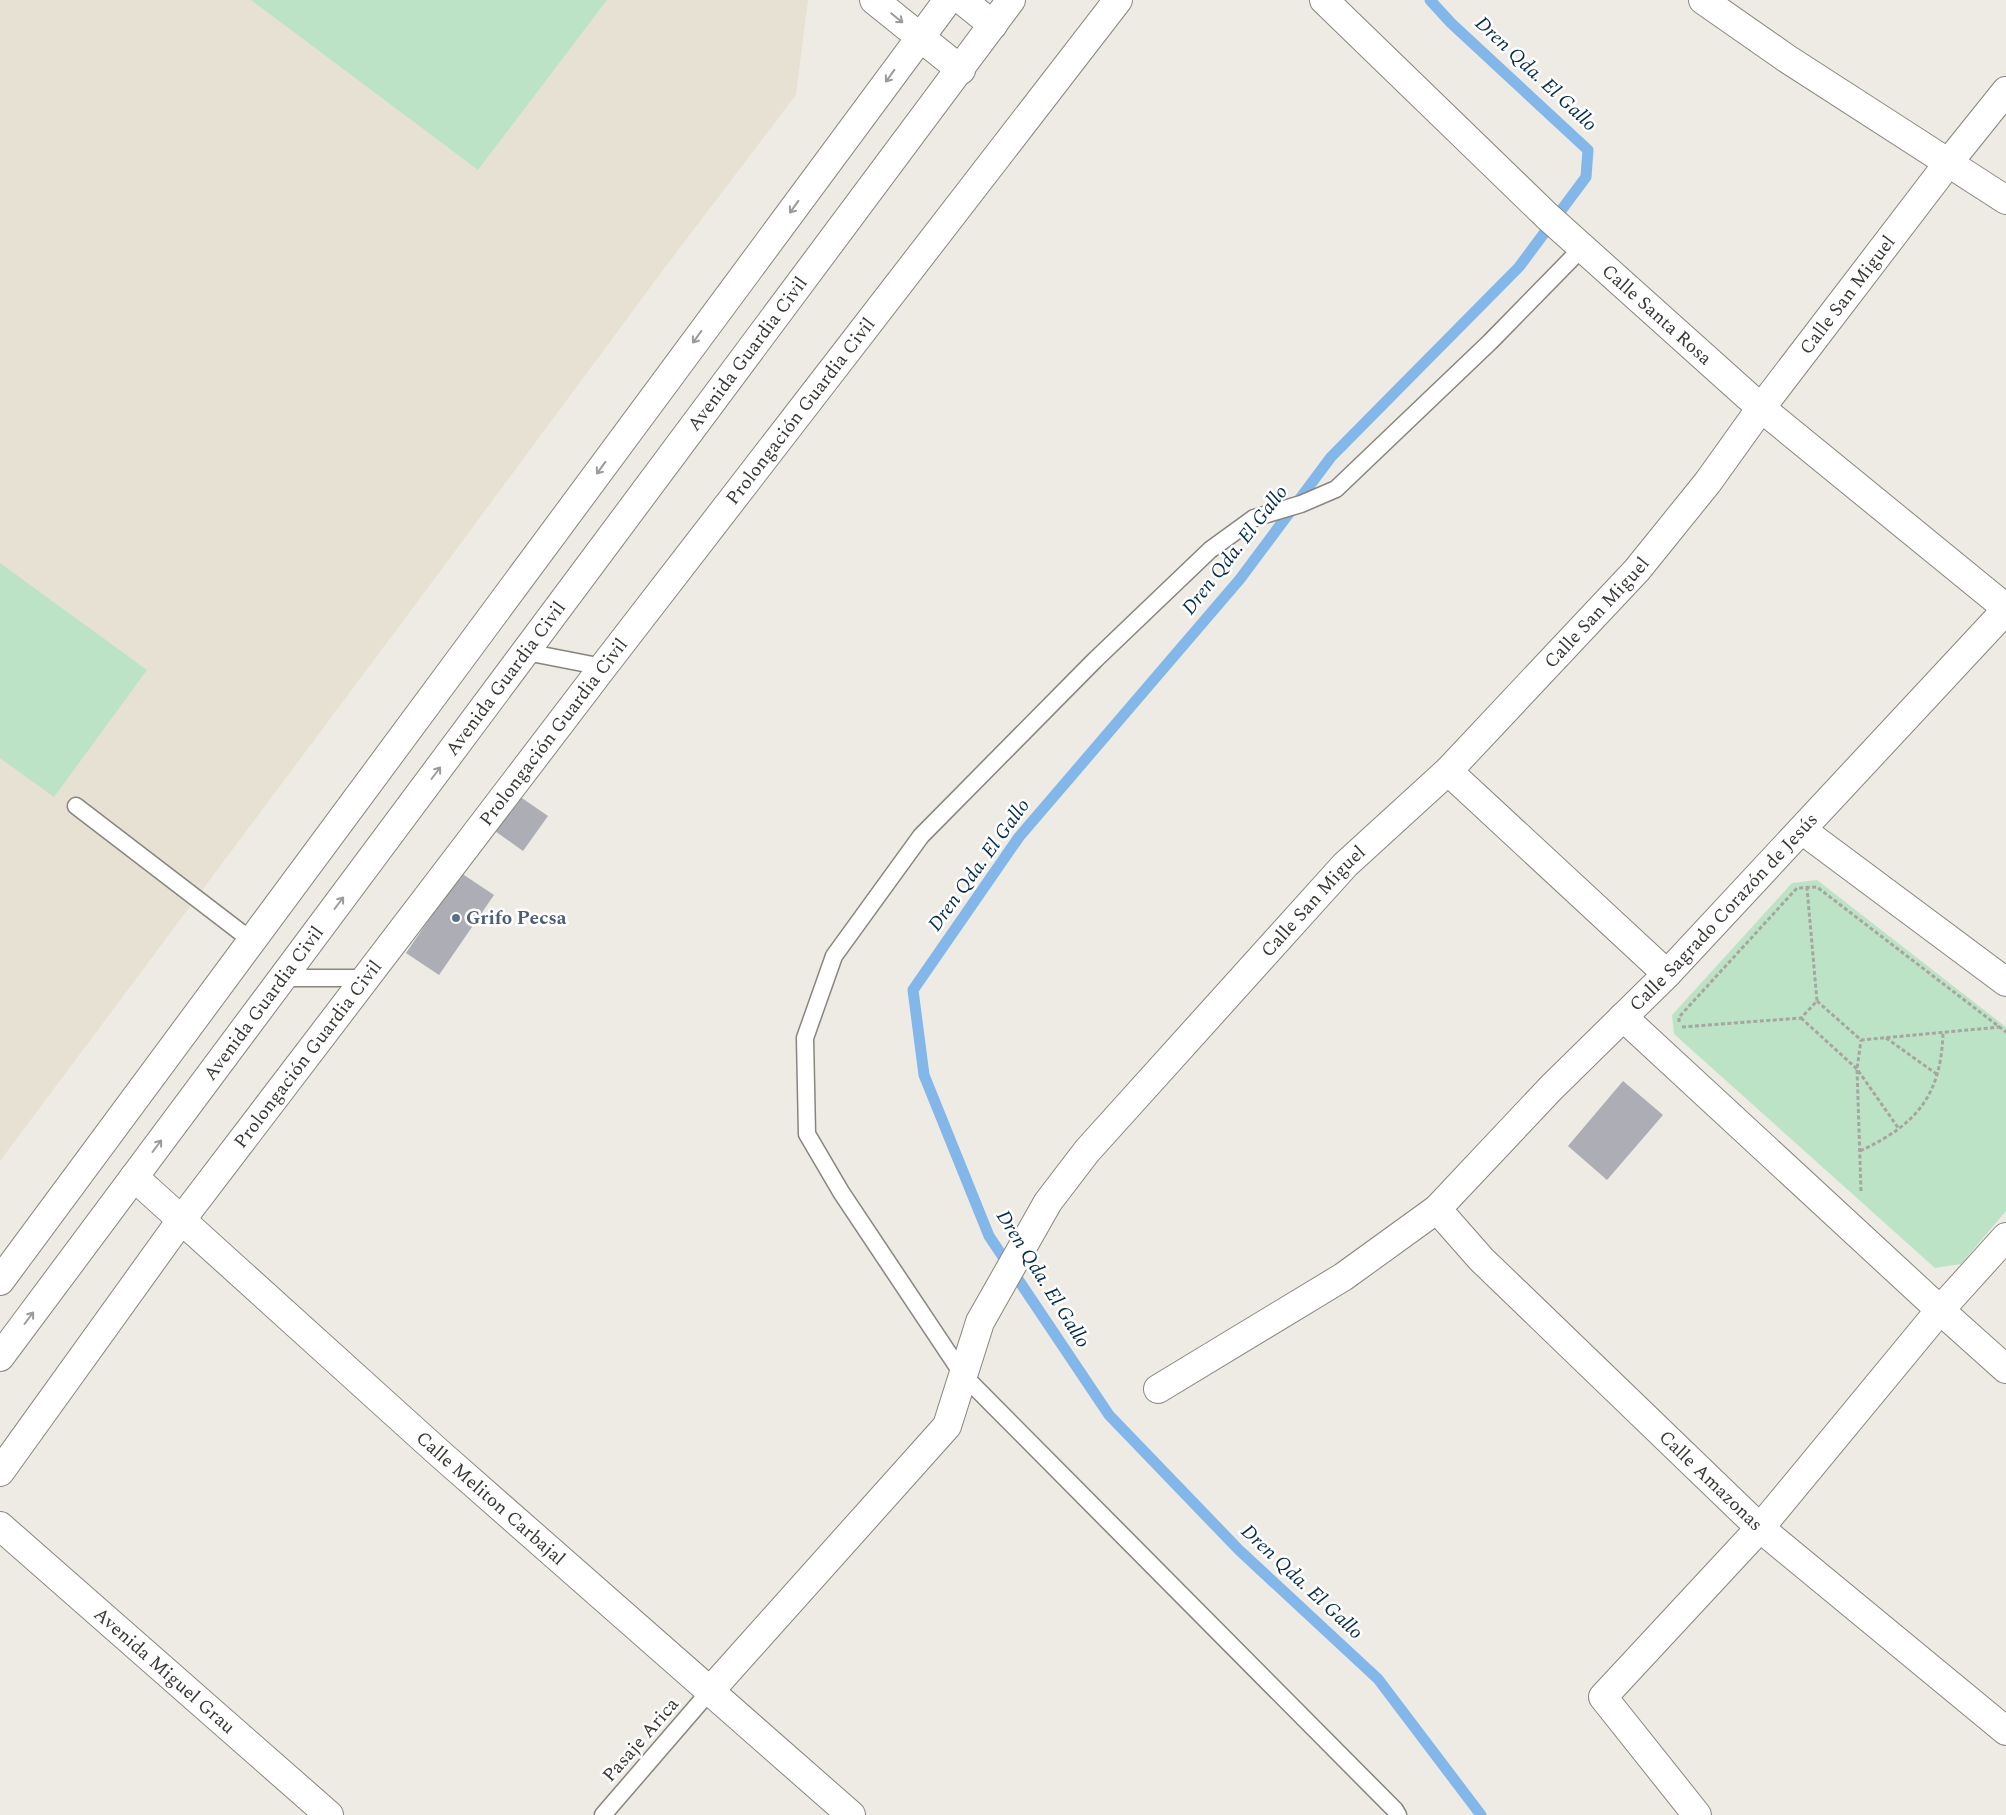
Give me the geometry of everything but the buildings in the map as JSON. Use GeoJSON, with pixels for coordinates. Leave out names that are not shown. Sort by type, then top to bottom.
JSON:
{"type":"FeatureCollection","features":[{"type":"Feature","properties":{"kind":"main road"},"geometry":{"type":"LineString","coordinates":[[874,0],[961,70]]}},
{"type":"Feature","properties":{"kind":"main road"},"geometry":{"type":"LineString","coordinates":[[0,1281],[948,0]]}},
{"type":"Feature","properties":{"kind":"main road"},"geometry":{"type":"LineString","coordinates":[[962,0],[1007,9]]}},
{"type":"Feature","properties":{"kind":"main road","name":"Prolongación Guardia Civil"},"geometry":{"type":"LineString","coordinates":[[0,1472],[182,1220],[603,667],[1118,0]]}},
{"type":"Feature","properties":{"kind":"main road","name":"Calle Santa Rosa"},"geometry":{"type":"LineString","coordinates":[[1324,0],[1547,216],[1761,408],[2006,609]]}},
{"type":"Feature","properties":{"kind":"main road"},"geometry":{"type":"LineString","coordinates":[[1703,0],[1786,58],[2006,200]]}},
{"type":"Feature","properties":{"kind":"main road","name":"Avenida Guardia Civil"},"geometry":{"type":"LineString","coordinates":[[0,1357],[1007,9]]}},
{"type":"Feature","properties":{"kind":"main road","name":"Calle San Miguel"},"geometry":{"type":"LineString","coordinates":[[710,1692],[947,1426],[980,1322],[1048,1202],[1087,1151],[1345,865],[1448,771],[1637,570],[1708,482],[1761,408],[1949,162],[2006,91]]}},
{"type":"Feature","properties":{"kind":"main road","name":"Calle Sagrado Corazón de Jesús"},"geometry":{"type":"LineString","coordinates":[[1158,1389],[1343,1277],[1437,1209],[1551,1088],[1667,974],[2006,609]]}},
{"type":"Feature","properties":{"kind":"main road"},"geometry":{"type":"LineString","coordinates":[[1448,771],[1667,974]]}},
{"type":"Feature","properties":{"kind":"main road"},"geometry":{"type":"LineString","coordinates":[[1802,830],[2006,982]]}},
{"type":"Feature","properties":{"kind":"main road"},"geometry":{"type":"LineString","coordinates":[[1623,1016],[1940,1310],[2006,1368]]}},
{"type":"Feature","properties":{"kind":"main road","name":"Calle Meliton Carbajal"},"geometry":{"type":"LineString","coordinates":[[134,1176],[438,1452],[851,1815]]}},
{"type":"Feature","properties":{"kind":"main road","name":"Calle Amazonas"},"geometry":{"type":"LineString","coordinates":[[1437,1209],[1481,1259],[1760,1528],[2006,1731]]}},
{"type":"Feature","properties":{"kind":"main road"},"geometry":{"type":"LineString","coordinates":[[1697,1815],[1603,1697],[1760,1528],[1940,1310],[2006,1237]]}},
{"type":"Feature","properties":{"kind":"main road","name":"Avenida Miguel Grau"},"geometry":{"type":"LineString","coordinates":[[0,1526],[329,1815]]}},
{"type":"Feature","properties":{"kind":"lane"},"geometry":{"type":"LineString","coordinates":[[1398,1815],[1396,1810],[963,1374],[841,1192],[807,1134],[805,1038],[834,956],[921,836],[1095,660],[1210,550],[1254,518],[1300,504],[1336,489],[1490,342],[1582,248]]}},
{"type":"Feature","properties":{"kind":"lane"},"geometry":{"type":"LineString","coordinates":[[526,652],[603,667]]}},
{"type":"Feature","properties":{"kind":"lane"},"geometry":{"type":"LineString","coordinates":[[76,806],[252,941]]}},
{"type":"Feature","properties":{"kind":"lane"},"geometry":{"type":"LineString","coordinates":[[282,978],[366,978]]}},
{"type":"Feature","properties":{"kind":"lane","name":"Pasaje Arica"},"geometry":{"type":"LineString","coordinates":[[603,1815],[710,1692]]}},
{"type":"Feature","properties":{"kind":"path"},"geometry":{"type":"LineString","coordinates":[[1678,1032],[1679,1017],[1797,888],[1817,887],[2006,1032]]}},
{"type":"Feature","properties":{"kind":"path"},"geometry":{"type":"LineString","coordinates":[[1807,888],[1817,1001],[1861,1040],[2000,1027]]}},
{"type":"Feature","properties":{"kind":"path"},"geometry":{"type":"LineString","coordinates":[[1679,1027],[1801,1018],[1817,1001]]}},
{"type":"Feature","properties":{"kind":"path"},"geometry":{"type":"LineString","coordinates":[[1801,1018],[1857,1069],[1899,1129]]}},
{"type":"Feature","properties":{"kind":"path"},"geometry":{"type":"LineString","coordinates":[[1860,1151],[1882,1141],[1918,1112],[1930,1094],[1938,1075],[1942,1058],[1943,1033]]}},
{"type":"Feature","properties":{"kind":"path"},"geometry":{"type":"LineString","coordinates":[[1885,1037],[1938,1075]]}},
{"type":"Feature","properties":{"kind":"path"},"geometry":{"type":"LineString","coordinates":[[1854,1191],[1861,1198],[1857,1069],[1861,1040]]}},
{"type":"Feature","properties":{"kind":"shaded area"},"geometry":{"type":"Polygon","coordinates":[[[0,0],[808,0],[796,95],[666,266],[0,1161],[0,0]]]}},
{"type":"Feature","properties":{"kind":"green space"},"geometry":{"type":"Polygon","coordinates":[[[251,0],[607,0],[478,170],[251,0]]]}},
{"type":"Feature","properties":{"kind":"green space"},"geometry":{"type":"Polygon","coordinates":[[[0,563],[147,670],[54,797],[0,758],[0,563]]]}},
{"type":"Feature","properties":{"kind":"green space"},"geometry":{"type":"Polygon","coordinates":[[[1817,880],[2006,1027],[2006,1211],[1961,1264],[1935,1268],[1674,1034],[1672,1015],[1792,883],[1817,880]]]}},
{"type":"Feature","properties":{"kind":"waterway","name":"Dren Qda. El Gallo"},"geometry":{"type":"LineString","coordinates":[[1430,0],[1451,23],[1588,150],[1586,177],[1519,267],[1331,457],[1240,579],[1019,837],[913,990],[924,1075],[989,1236],[1109,1415],[1239,1550],[1378,1679],[1481,1815]]}},
{"type":"Feature","properties":{"kind":"place","name":"Grifo Pecsa"},"geometry":{"type":"Point","coordinates":[456,918]}}]}
